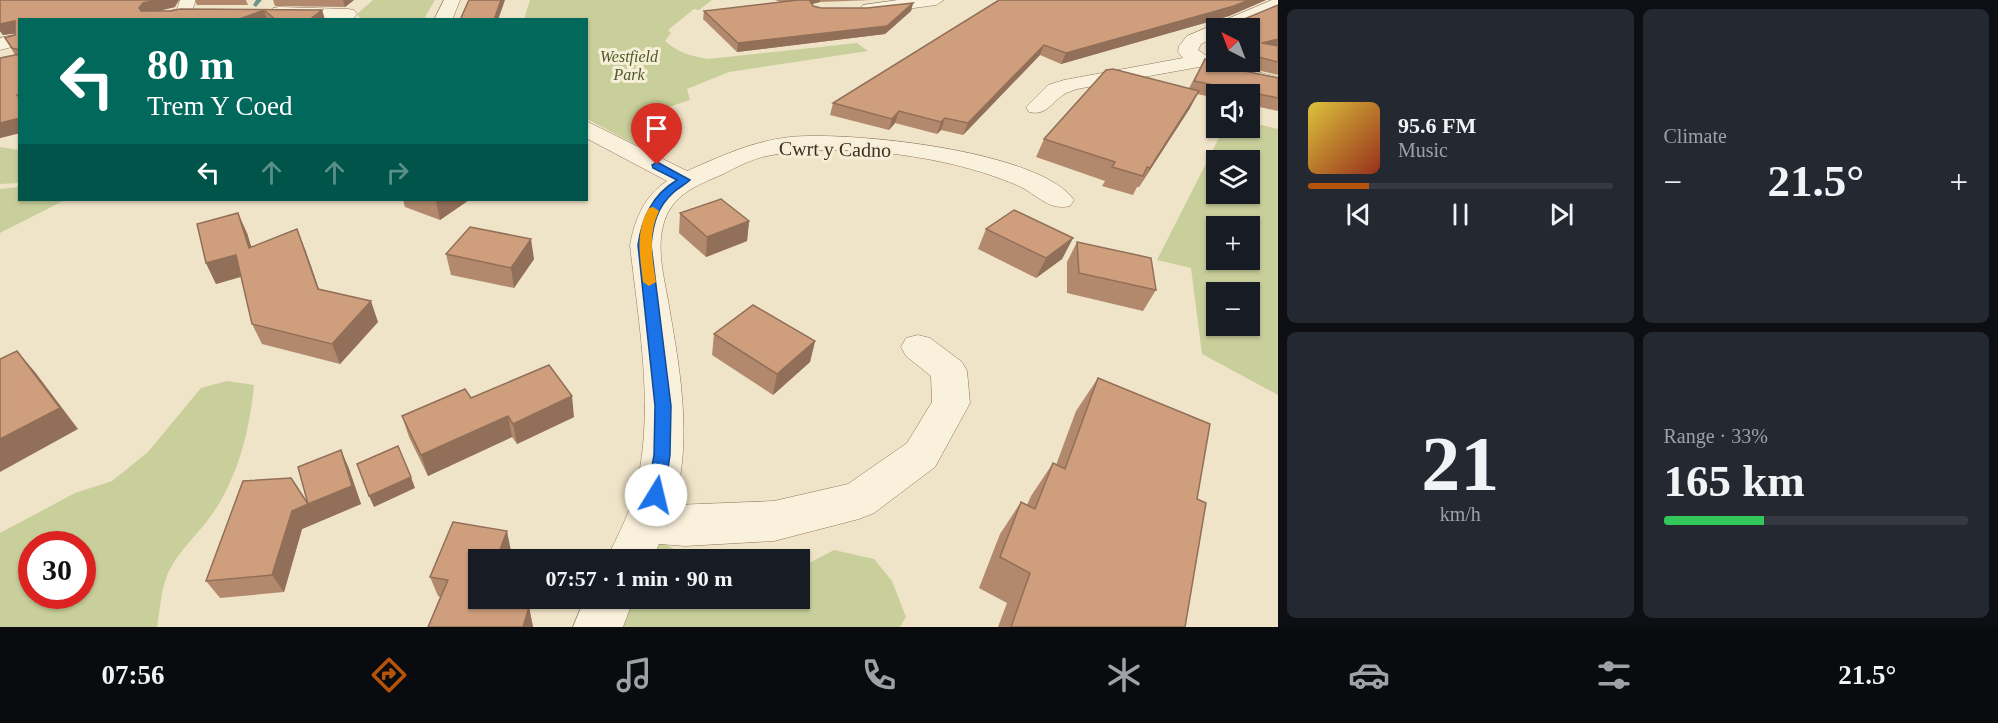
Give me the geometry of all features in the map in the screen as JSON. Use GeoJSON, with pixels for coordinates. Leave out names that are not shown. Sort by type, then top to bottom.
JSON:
{"type":"FeatureCollection","features":[{"type":"Feature","properties":{"kind":"street"},"geometry":{"type":"LineString","coordinates":[[260,12],[349,17],[366,0]]}},
{"type":"Feature","properties":{"kind":"street"},"geometry":{"type":"LineString","coordinates":[[444,18],[452,0]]}},
{"type":"Feature","properties":{"kind":"street"},"geometry":{"type":"LineString","coordinates":[[850,10],[936,0]]}},
{"type":"Feature","properties":{"kind":"street"},"geometry":{"type":"LineString","coordinates":[[1245,18],[1278,4]]}},
{"type":"Feature","properties":{"kind":"street"},"geometry":{"type":"LineString","coordinates":[[159,18],[186,6],[207,10]]}},
{"type":"Feature","properties":{"kind":"street"},"geometry":{"type":"LineString","coordinates":[[1206,36],[1188,46],[1188,52],[1201,61],[1235,74],[1278,83]]}},
{"type":"Feature","properties":{"kind":"street"},"geometry":{"type":"LineString","coordinates":[[0,44],[18,40]]}},
{"type":"Feature","properties":{"kind":"street"},"geometry":{"type":"LineString","coordinates":[[1037,107],[1056,90],[1071,84],[1151,68],[1201,61]]}},
{"type":"Feature","properties":{"kind":"street"},"geometry":{"type":"LineString","coordinates":[[588,129],[685,180]]}},
{"type":"Feature","properties":{"kind":"street","name":"Cwrt y Cadno"},"geometry":{"type":"LineString","coordinates":[[634,549],[656,495],[664,422],[663,390],[645,245],[647,223],[661,199],[670,189],[685,180],[763,149],[789,145],[848,145],[906,150],[980,166],[1025,179],[1060,200]]}},
{"type":"Feature","properties":{"kind":"street"},"geometry":{"type":"LineString","coordinates":[[646,523],[685,526],[774,520],[860,500],[921,456],[951,403],[949,371],[918,347]]}},
{"type":"Feature","properties":{"kind":"street"},"geometry":{"type":"LineString","coordinates":[[598,627],[605,609]]}},
{"type":"Feature","properties":{"kind":"green space"},"geometry":{"type":"Polygon","coordinates":[[[373,0],[435,0],[425,17],[428,18],[360,18],[357,14],[373,0]]]}},
{"type":"Feature","properties":{"kind":"green space","name":"Westfield Park"},"geometry":{"type":"Polygon","coordinates":[[[530,0],[712,0],[699,10],[694,9],[668,30],[671,33],[665,41],[685,53],[708,59],[857,43],[868,51],[729,72],[687,89],[690,100],[662,109],[665,132],[676,147],[655,155],[588,120],[588,18],[524,18],[530,0]]]}},
{"type":"Feature","properties":{"kind":"green space"},"geometry":{"type":"Polygon","coordinates":[[[1260,124],[1278,129],[1278,395],[1202,354],[1191,268],[1157,260],[1206,163],[1206,204],[1260,204],[1260,150],[1213,150],[1219,138],[1260,138],[1260,124]]]}},
{"type":"Feature","properties":{"kind":"green space"},"geometry":{"type":"Polygon","coordinates":[[[0,147],[18,150],[18,183],[0,184],[0,147]]]}},
{"type":"Feature","properties":{"kind":"green space"},"geometry":{"type":"Polygon","coordinates":[[[18,187],[18,201],[63,201],[0,233],[0,189],[18,187]]]}},
{"type":"Feature","properties":{"kind":"green space"},"geometry":{"type":"Polygon","coordinates":[[[227,381],[254,385],[243,448],[232,478],[217,507],[179,555],[168,573],[162,593],[157,627],[0,627],[0,533],[75,493],[112,481],[148,452],[201,388],[227,381]]]}},
{"type":"Feature","properties":{"kind":"green space"},"geometry":{"type":"Polygon","coordinates":[[[658,541],[674,549],[643,549],[658,541]]]}},
{"type":"Feature","properties":{"kind":"green space"},"geometry":{"type":"Polygon","coordinates":[[[834,550],[874,559],[892,581],[906,617],[900,627],[585,627],[590,609],[810,609],[810,563],[834,550]]]}},
{"type":"Feature","properties":{"kind":"building"},"geometry":{"type":"Polygon","coordinates":[[[0,0],[157,0],[143,3],[139,8],[141,11],[180,9],[322,10],[312,18],[274,18],[264,10],[242,18],[18,18],[18,50],[12,48],[5,38],[15,35],[15,21],[0,24],[0,0]]]}},
{"type":"Feature","properties":{"kind":"building"},"geometry":{"type":"Polygon","coordinates":[[[469,0],[501,0],[495,18],[461,18],[469,0]]]}},
{"type":"Feature","properties":{"kind":"building"},"geometry":{"type":"Polygon","coordinates":[[[811,0],[813,6],[821,8],[867,8],[913,3],[887,26],[738,43],[704,11],[811,0]]]}},
{"type":"Feature","properties":{"kind":"building"},"geometry":{"type":"Polygon","coordinates":[[[999,0],[1249,0],[1066,53],[1044,45],[968,123],[945,118],[941,122],[899,111],[892,119],[833,103],[999,0]]]}},
{"type":"Feature","properties":{"kind":"building"},"geometry":{"type":"Polygon","coordinates":[[[1278,5],[1278,39],[1262,43],[1278,46],[1278,62],[1260,58],[1260,18],[1247,18],[1278,5]]]}},
{"type":"Feature","properties":{"kind":"building"},"geometry":{"type":"Polygon","coordinates":[[[18,54],[18,118],[0,123],[0,58],[18,54]]]}},
{"type":"Feature","properties":{"kind":"building"},"geometry":{"type":"Polygon","coordinates":[[[1205,59],[1206,72],[1249,72],[1278,78],[1278,98],[1260,94],[1260,84],[1209,84],[1194,81],[1205,59]]]}},
{"type":"Feature","properties":{"kind":"building"},"geometry":{"type":"Polygon","coordinates":[[[1113,69],[1199,91],[1143,176],[1112,167],[1115,162],[1044,139],[1106,70],[1113,69]]]}},
{"type":"Feature","properties":{"kind":"building"},"geometry":{"type":"Polygon","coordinates":[[[721,199],[749,221],[707,237],[680,213],[721,199]]]}},
{"type":"Feature","properties":{"kind":"building"},"geometry":{"type":"Polygon","coordinates":[[[1014,210],[1073,238],[1046,258],[986,229],[1014,210]]]}},
{"type":"Feature","properties":{"kind":"building"},"geometry":{"type":"Polygon","coordinates":[[[238,213],[249,248],[297,229],[318,289],[371,301],[332,344],[252,324],[236,255],[206,263],[197,224],[238,213]]]}},
{"type":"Feature","properties":{"kind":"building"},"geometry":{"type":"Polygon","coordinates":[[[470,227],[531,239],[511,268],[446,254],[470,227]]]}},
{"type":"Feature","properties":{"kind":"building"},"geometry":{"type":"Polygon","coordinates":[[[1077,242],[1151,258],[1156,290],[1079,273],[1077,242]]]}},
{"type":"Feature","properties":{"kind":"building"},"geometry":{"type":"Polygon","coordinates":[[[753,305],[815,341],[777,374],[714,334],[753,305]]]}},
{"type":"Feature","properties":{"kind":"building"},"geometry":{"type":"Polygon","coordinates":[[[17,351],[60,408],[0,439],[0,359],[17,351]]]}},
{"type":"Feature","properties":{"kind":"building"},"geometry":{"type":"Polygon","coordinates":[[[549,365],[572,396],[513,424],[508,416],[421,455],[402,416],[465,389],[471,398],[549,365]]]}},
{"type":"Feature","properties":{"kind":"building"},"geometry":{"type":"Polygon","coordinates":[[[1098,378],[1210,424],[1197,499],[1206,503],[1185,627],[1011,627],[1030,573],[1000,557],[1021,502],[1035,509],[1053,463],[1065,469],[1098,378]]]}},
{"type":"Feature","properties":{"kind":"building"},"geometry":{"type":"Polygon","coordinates":[[[398,446],[411,477],[369,496],[357,464],[398,446]]]}},
{"type":"Feature","properties":{"kind":"building"},"geometry":{"type":"Polygon","coordinates":[[[341,450],[352,486],[308,504],[298,467],[341,450]]]}},
{"type":"Feature","properties":{"kind":"building"},"geometry":{"type":"Polygon","coordinates":[[[291,478],[308,504],[292,511],[272,575],[206,581],[243,481],[291,478]]]}},
{"type":"Feature","properties":{"kind":"building"},"geometry":{"type":"Polygon","coordinates":[[[453,522],[507,531],[500,549],[468,549],[468,609],[528,609],[523,627],[428,627],[448,580],[430,577],[453,522]]]}},
{"type":"Feature","properties":{"kind":"waterway"},"geometry":{"type":"LineString","coordinates":[[256,5],[259,0]]}},
{"type":"Feature","properties":{"kind":"slow traffic"},"geometry":{"type":"LineString","coordinates":[[649,282],[645,245],[647,223],[653,211]]}},
{"type":"Feature","properties":{"kind":"route"},"geometry":{"type":"LineString","coordinates":[[656,495],[662,455],[663,390],[645,245],[647,223],[661,199],[670,189],[685,180],[657,165]]}}]}
